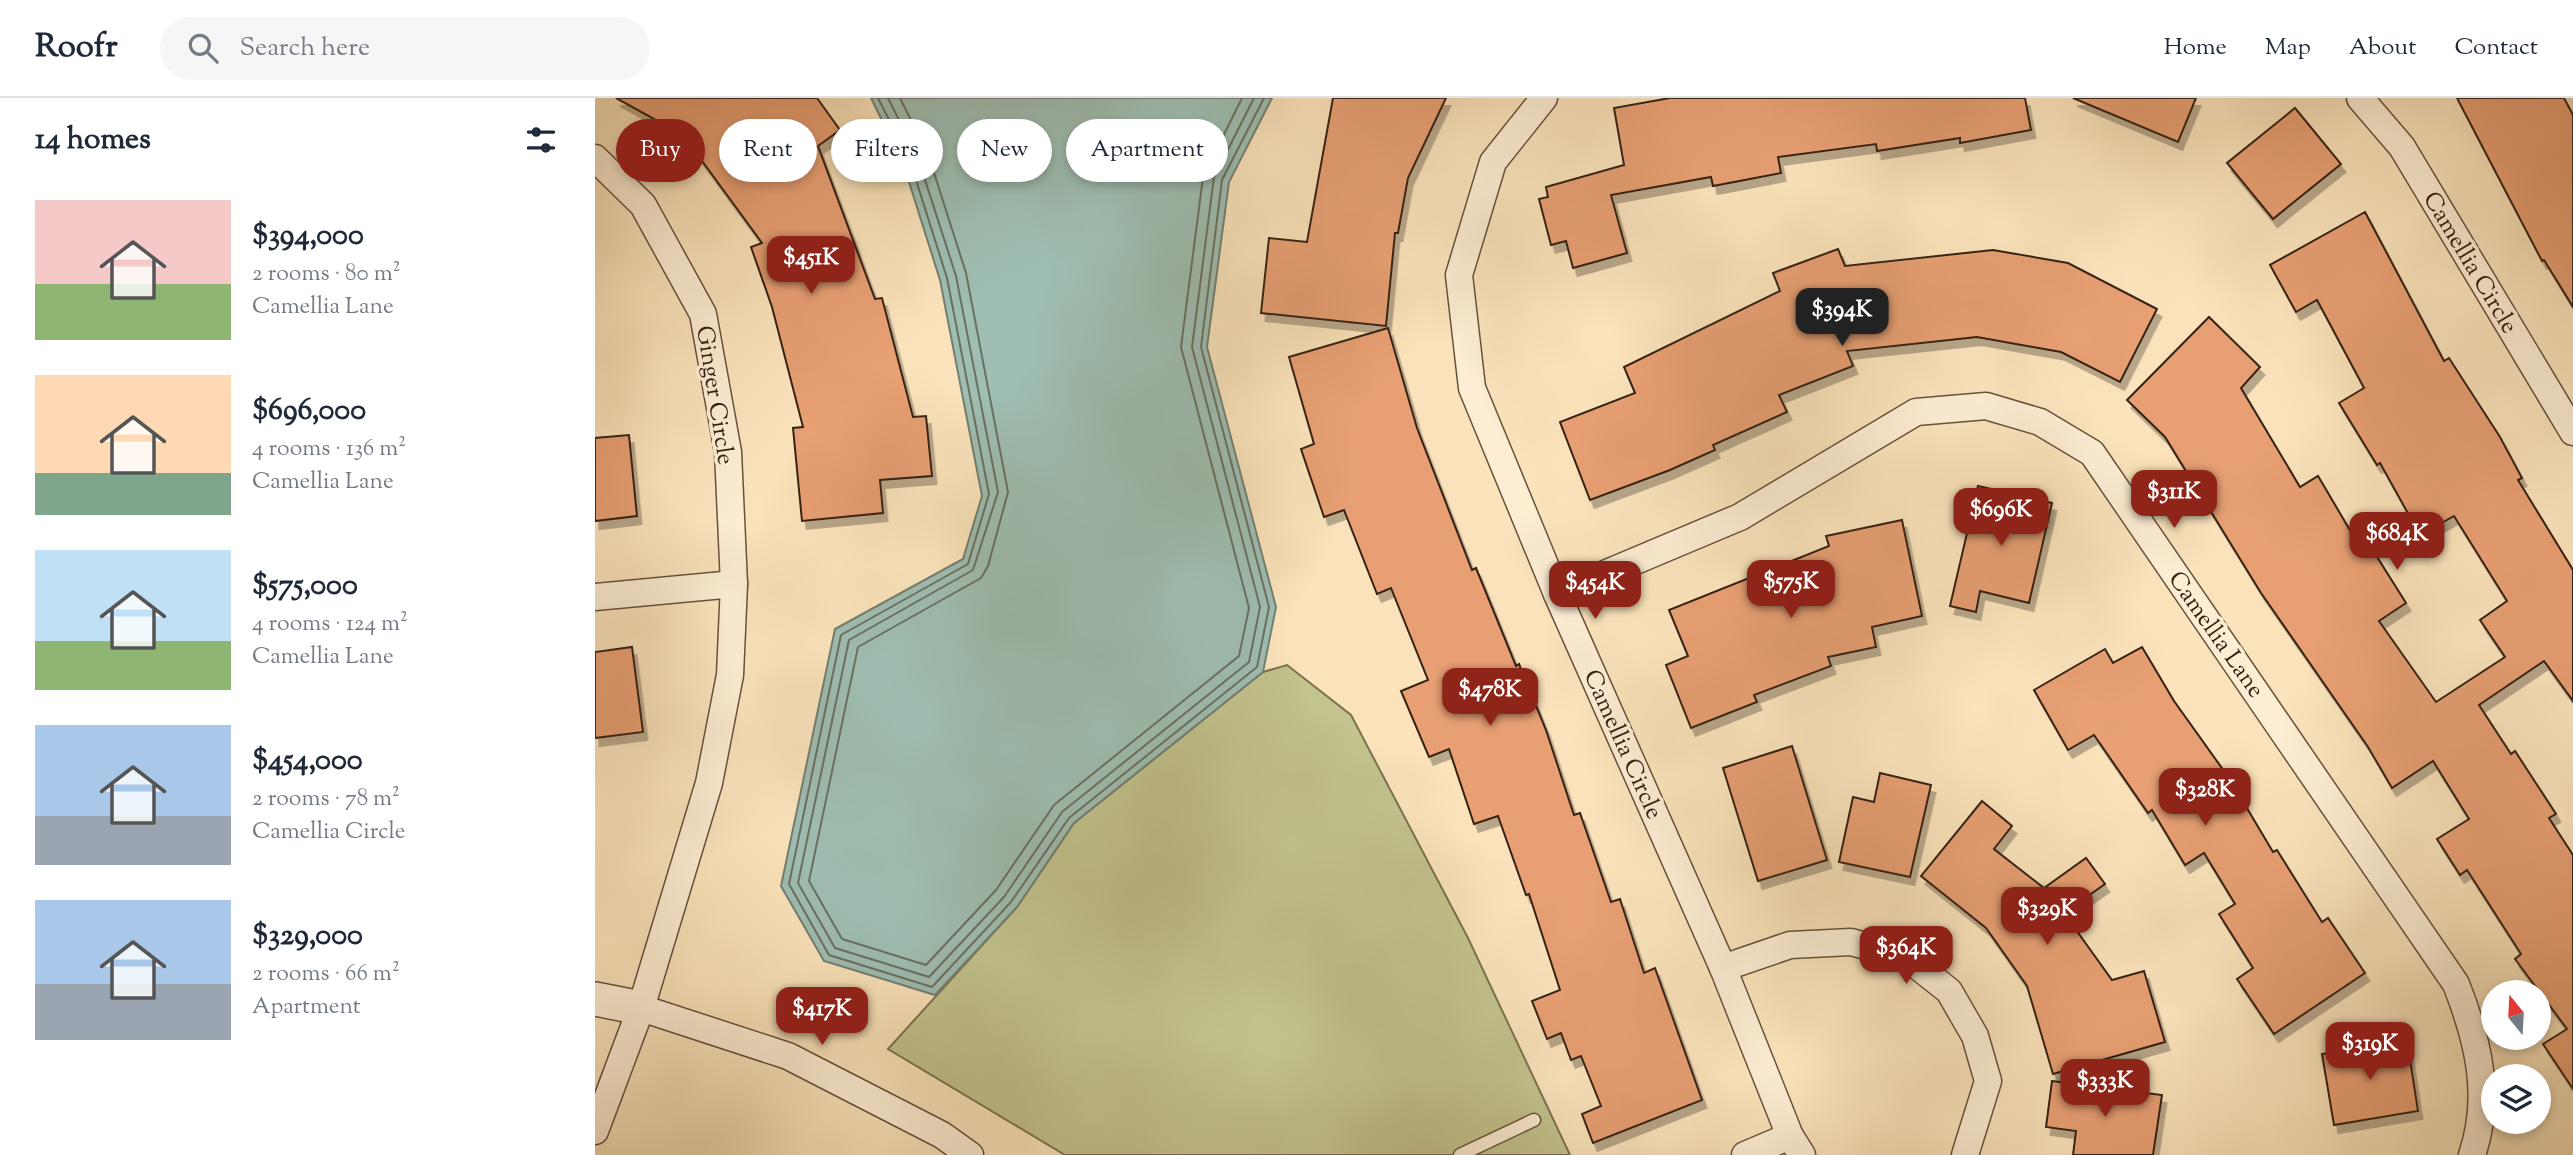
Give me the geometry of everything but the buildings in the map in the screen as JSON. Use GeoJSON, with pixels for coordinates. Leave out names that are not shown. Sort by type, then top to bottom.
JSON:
{"type":"FeatureCollection","features":[{"type":"Feature","properties":{"kind":"street","name":"Camellia Circle"},"geometry":{"type":"LineString","coordinates":[[1544,98],[1493,162],[1459,275],[1472,388],[1557,594],[1723,968],[1796,1145]]}},
{"type":"Feature","properties":{"kind":"street","name":"Camellia Circle"},"geometry":{"type":"LineString","coordinates":[[2360,98],[2402,147],[2573,432]]}},
{"type":"Feature","properties":{"kind":"street","name":"Ginger Circle"},"geometry":{"type":"LineString","coordinates":[[595,158],[643,205],[703,314],[728,452],[734,584],[730,675],[709,783],[641,1008],[595,1131]]}},
{"type":"Feature","properties":{"kind":"street","name":"Camellia Lane"},"geometry":{"type":"LineString","coordinates":[[1557,594],[1740,517],[1916,412],[1986,407],[2040,422],[2092,453],[2443,961],[2456,984],[2476,1043],[2482,1073],[2483,1104],[2472,1155]]}},
{"type":"Feature","properties":{"kind":"street"},"geometry":{"type":"LineString","coordinates":[[595,597],[734,584]]}},
{"type":"Feature","properties":{"kind":"street"},"geometry":{"type":"LineString","coordinates":[[1723,968],[1790,945],[1851,942],[1906,957],[1949,990],[1975,1036],[1988,1082],[1965,1155]]}},
{"type":"Feature","properties":{"kind":"street"},"geometry":{"type":"LineString","coordinates":[[595,999],[641,1008],[788,1056],[942,1135],[970,1155]]}},
{"type":"Feature","properties":{"kind":"street"},"geometry":{"type":"LineString","coordinates":[[1745,1155],[1796,1145]]}},
{"type":"Feature","properties":{"kind":"lane"},"geometry":{"type":"LineString","coordinates":[[1460,1155],[1534,1120]]}},
{"type":"Feature","properties":{"kind":"green space"},"geometry":{"type":"Polygon","coordinates":[[[1287,665],[1351,715],[1468,938],[1570,1155],[1065,1155],[888,1049],[1017,907],[1074,823],[1263,672],[1287,665]]]}},
{"type":"Feature","properties":{"kind":"water"},"geometry":{"type":"Polygon","coordinates":[[[871,98],[1272,98],[1229,182],[1207,347],[1276,607],[1263,672],[1074,823],[1017,907],[935,995],[824,961],[781,886],[835,629],[963,559],[982,496],[940,280],[909,182],[943,182],[943,119],[881,119],[871,98]]]}}]}
